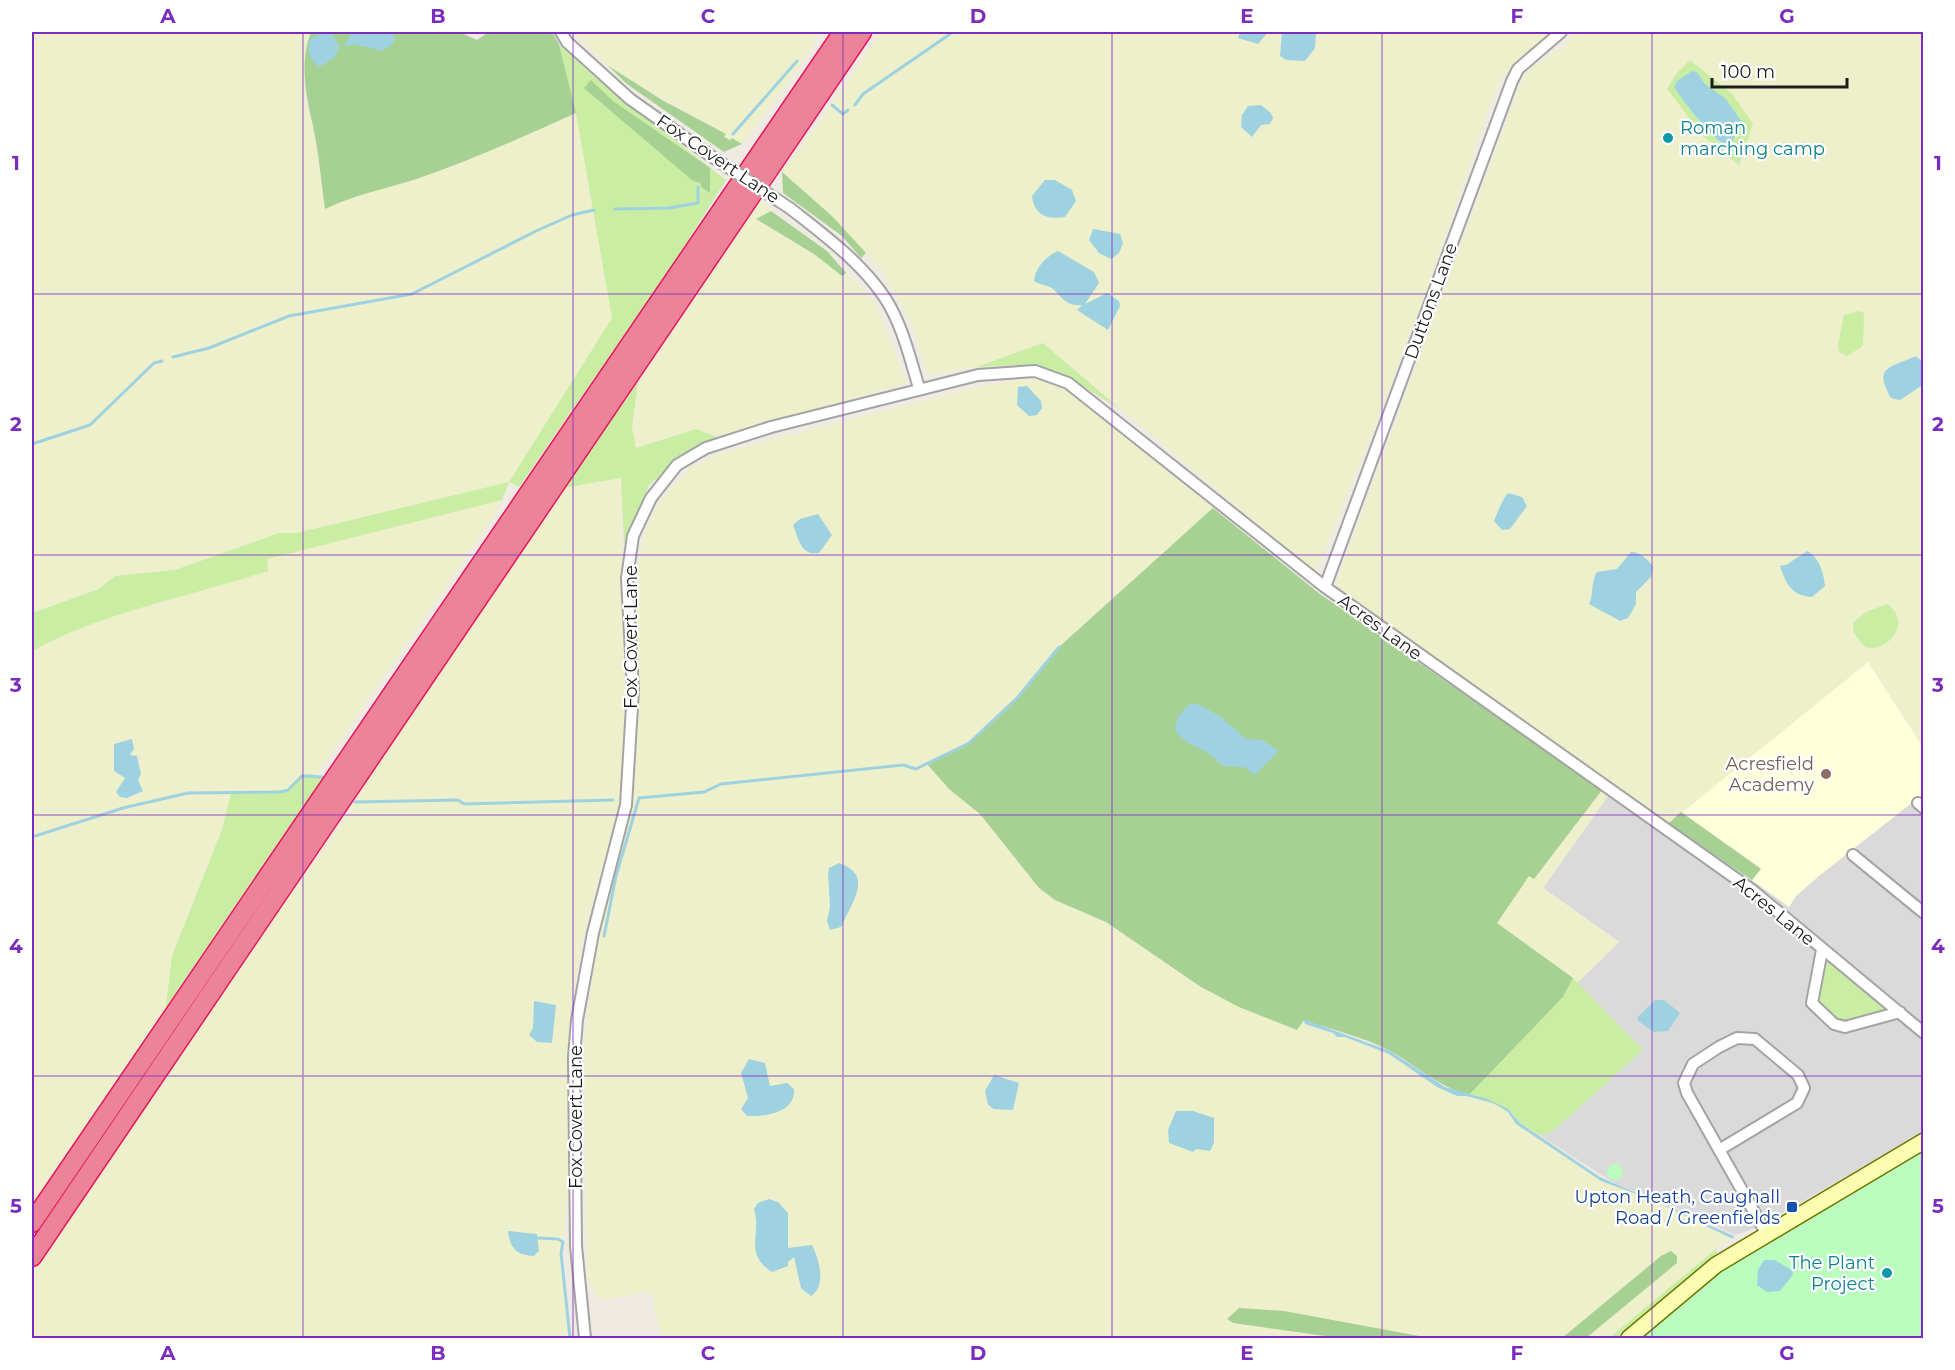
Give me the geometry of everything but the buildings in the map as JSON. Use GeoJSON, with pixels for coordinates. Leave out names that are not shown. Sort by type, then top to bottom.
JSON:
{"type":"FeatureCollection","features":[{"type":"Feature","properties":{"kind":"highway"},"geometry":{"type":"LineString","coordinates":[[32,1223],[843,32]]}},
{"type":"Feature","properties":{"kind":"highway"},"geometry":{"type":"LineString","coordinates":[[32,1257],[862,32]]}},
{"type":"Feature","properties":{"kind":"street","name":"Fox Covert Lane"},"geometry":{"type":"LineString","coordinates":[[561,32],[567,42],[630,99],[791,209],[839,247],[885,297],[906,344],[919,388],[771,427],[706,448],[677,465],[651,498],[633,536],[627,578],[633,690],[626,805],[593,933],[577,1020],[574,1057],[576,1246],[585,1338]]}},
{"type":"Feature","properties":{"kind":"street","name":"Duttons Lane"},"geometry":{"type":"LineString","coordinates":[[1324,587],[1512,81],[1518,69],[1561,32]]}},
{"type":"Feature","properties":{"kind":"street","name":"Acres Lane"},"geometry":{"type":"LineString","coordinates":[[919,388],[978,375],[1035,371],[1068,383],[1324,587],[1752,890],[1923,1033]]}},
{"type":"Feature","properties":{"kind":"street"},"geometry":{"type":"LineString","coordinates":[[1853,855],[1923,913]]}},
{"type":"Feature","properties":{"kind":"street","name":"Acres Lane"},"geometry":{"type":"LineString","coordinates":[[1822,950],[1812,1003],[1834,1024],[1845,1027],[1899,1012]]}},
{"type":"Feature","properties":{"kind":"street"},"geometry":{"type":"LineString","coordinates":[[1719,1150],[1797,1103],[1804,1088],[1798,1075],[1755,1039],[1737,1038],[1693,1064],[1684,1083],[1687,1093],[1719,1150],[1766,1233]]}},
{"type":"Feature","properties":{"kind":"street"},"geometry":{"type":"LineString","coordinates":[[1629,1338],[1716,1265],[1923,1141]]}},
{"type":"Feature","properties":{"kind":"shaded area"},"geometry":{"type":"Polygon","coordinates":[[[32,32],[311,32],[307,42],[305,102],[313,126],[325,208],[353,195],[406,183],[462,163],[576,113],[612,318],[509,482],[297,533],[279,533],[175,570],[115,576],[99,589],[32,613],[32,32]]]}},
{"type":"Feature","properties":{"kind":"shaded area"},"geometry":{"type":"Polygon","coordinates":[[[573,32],[821,32],[800,66],[742,144],[732,138],[730,140],[724,137],[725,134],[607,65],[573,32]]]}},
{"type":"Feature","properties":{"kind":"shaded area"},"geometry":{"type":"Polygon","coordinates":[[[881,32],[1282,32],[1279,48],[1305,61],[1315,48],[1316,34],[1308,32],[1554,32],[1506,73],[1495,91],[1429,283],[1375,425],[1319,564],[1312,570],[1043,343],[976,367],[927,375],[912,324],[881,269],[782,171],[832,105],[881,32]]]}},
{"type":"Feature","properties":{"kind":"shaded area"},"geometry":{"type":"Polygon","coordinates":[[[1573,32],[1923,32],[1923,747],[1868,662],[1668,824],[1338,589],[1336,583],[1521,82],[1529,69],[1565,47],[1573,32]],[[1690,61],[1677,73],[1704,137],[1739,165],[1746,150],[1690,61]],[[1513,493],[1503,497],[1500,512],[1495,517],[1517,521],[1522,497],[1513,493]],[[1631,552],[1589,603],[1636,604],[1636,592],[1651,577],[1650,561],[1637,552],[1631,552]]]}},
{"type":"Feature","properties":{"kind":"shaded area"},"geometry":{"type":"Polygon","coordinates":[[[761,199],[771,211],[756,220],[814,254],[842,275],[846,273],[874,300],[907,383],[717,437],[696,429],[635,448],[632,428],[638,382],[761,199]]]}},
{"type":"Feature","properties":{"kind":"shaded area"},"geometry":{"type":"Polygon","coordinates":[[[1028,378],[1051,383],[1073,394],[1213,508],[1059,647],[1018,697],[969,743],[927,765],[950,789],[980,814],[1039,888],[1055,900],[1106,922],[1201,987],[1239,1007],[1297,1029],[1302,1021],[1337,1037],[1345,1037],[1389,1054],[1437,1087],[1457,1096],[1493,1103],[1508,1112],[1516,1124],[1601,1181],[1650,1199],[1731,1237],[1609,1338],[1283,1338],[1272,1334],[1213,1338],[661,1338],[651,1292],[600,1300],[587,1280],[584,1041],[598,934],[634,797],[639,708],[635,578],[644,535],[655,510],[669,490],[691,467],[724,452],[973,388],[1028,378]]]}},
{"type":"Feature","properties":{"kind":"shaded area"},"geometry":{"type":"Polygon","coordinates":[[[621,478],[625,741],[620,801],[581,945],[569,1019],[569,1157],[565,1228],[561,1253],[570,1338],[32,1338],[32,1271],[177,1055],[338,828],[421,697],[563,488],[621,478]]]}},
{"type":"Feature","properties":{"kind":"shaded area"},"geometry":{"type":"Polygon","coordinates":[[[502,500],[498,510],[316,776],[310,774],[293,784],[288,790],[231,792],[223,827],[172,955],[166,1007],[32,1204],[32,651],[57,637],[127,611],[268,571],[266,559],[502,500]]]}},
{"type":"Feature","properties":{"kind":"shaded area","name":"Acresfield Academy"},"geometry":{"type":"Polygon","coordinates":[[[1868,662],[1923,747],[1923,794],[1820,875],[1796,896],[1789,907],[1752,880],[1761,868],[1681,812],[1868,662]]]}},
{"type":"Feature","properties":{"kind":"shaded area"},"geometry":{"type":"Polygon","coordinates":[[[1602,790],[1608,796],[1543,888],[1619,942],[1577,983],[1497,923],[1529,876],[1534,879],[1602,790]]]}},
{"type":"Feature","properties":{"kind":"shaded area"},"geometry":{"type":"Polygon","coordinates":[[[1923,794],[1923,1132],[1758,1227],[1736,1235],[1616,1184],[1539,1135],[1552,1132],[1643,1050],[1577,983],[1619,942],[1543,888],[1608,796],[1658,831],[1668,824],[1732,865],[1789,907],[1796,896],[1820,875],[1923,794]]]}},
{"type":"Feature","properties":{"kind":"green space"},"geometry":{"type":"Polygon","coordinates":[[[311,32],[459,32],[477,40],[489,32],[552,32],[559,44],[576,113],[461,163],[325,209],[305,79],[305,55],[311,32]]]}},
{"type":"Feature","properties":{"kind":"green space"},"geometry":{"type":"Polygon","coordinates":[[[559,44],[593,76],[726,180],[677,258],[519,487],[509,482],[612,318],[576,113],[559,44]]]}},
{"type":"Feature","properties":{"kind":"green space"},"geometry":{"type":"Polygon","coordinates":[[[1690,60],[1733,95],[1753,124],[1739,165],[1704,137],[1667,89],[1677,73],[1690,60]],[[1697,72],[1677,81],[1689,107],[1722,145],[1736,137],[1743,123],[1725,98],[1705,84],[1697,72]]]}},
{"type":"Feature","properties":{"kind":"green space"},"geometry":{"type":"Polygon","coordinates":[[[607,65],[662,100],[726,134],[724,137],[730,140],[732,138],[742,144],[724,152],[627,84],[607,65]]]}},
{"type":"Feature","properties":{"kind":"green space"},"geometry":{"type":"Polygon","coordinates":[[[591,80],[613,101],[710,168],[710,193],[701,187],[701,183],[693,181],[584,88],[591,80]]]}},
{"type":"Feature","properties":{"kind":"green space"},"geometry":{"type":"Polygon","coordinates":[[[782,172],[832,216],[866,253],[861,258],[842,236],[783,193],[782,172]]]}},
{"type":"Feature","properties":{"kind":"green space"},"geometry":{"type":"Polygon","coordinates":[[[771,211],[827,251],[846,273],[842,276],[814,254],[756,219],[771,211]]]}},
{"type":"Feature","properties":{"kind":"green space"},"geometry":{"type":"Polygon","coordinates":[[[1859,311],[1864,313],[1863,346],[1847,356],[1839,352],[1838,345],[1844,315],[1859,311]]]}},
{"type":"Feature","properties":{"kind":"green space"},"geometry":{"type":"Polygon","coordinates":[[[1043,343],[1120,409],[1061,373],[1030,365],[976,367],[1043,343]]]}},
{"type":"Feature","properties":{"kind":"green space"},"geometry":{"type":"Polygon","coordinates":[[[638,382],[632,428],[636,448],[696,429],[717,437],[680,458],[649,485],[624,544],[621,478],[563,488],[638,382]]]}},
{"type":"Feature","properties":{"kind":"green space"},"geometry":{"type":"Polygon","coordinates":[[[509,482],[502,500],[267,559],[268,571],[118,615],[60,637],[32,651],[32,613],[99,589],[115,576],[175,570],[279,533],[297,533],[509,482]]]}},
{"type":"Feature","properties":{"kind":"green space"},"geometry":{"type":"Polygon","coordinates":[[[1213,508],[1320,594],[1602,790],[1534,879],[1529,876],[1497,923],[1573,978],[1563,997],[1469,1095],[1438,1082],[1392,1052],[1371,1042],[1304,1020],[1297,1030],[1239,1007],[1201,987],[1106,922],[1055,900],[1039,888],[980,814],[949,789],[927,764],[969,743],[1018,697],[1059,647],[1213,508]]]}},
{"type":"Feature","properties":{"kind":"green space"},"geometry":{"type":"Polygon","coordinates":[[[1887,604],[1895,612],[1898,628],[1889,641],[1882,646],[1869,648],[1864,646],[1853,631],[1854,622],[1866,612],[1887,604]]]}},
{"type":"Feature","properties":{"kind":"green space"},"geometry":{"type":"Polygon","coordinates":[[[310,774],[323,777],[166,1007],[172,956],[223,827],[231,792],[288,790],[302,776],[310,774]]]}},
{"type":"Feature","properties":{"kind":"green space"},"geometry":{"type":"Polygon","coordinates":[[[1681,812],[1761,869],[1752,880],[1668,824],[1681,812]]]}},
{"type":"Feature","properties":{"kind":"green space"},"geometry":{"type":"Polygon","coordinates":[[[1830,963],[1885,1005],[1885,1012],[1850,1024],[1837,1020],[1818,1003],[1817,998],[1824,967],[1830,963]]]}},
{"type":"Feature","properties":{"kind":"green space"},"geometry":{"type":"Polygon","coordinates":[[[1573,978],[1643,1050],[1552,1132],[1539,1135],[1520,1123],[1508,1109],[1469,1095],[1563,997],[1573,978]]]}},
{"type":"Feature","properties":{"kind":"green space"},"geometry":{"type":"Polygon","coordinates":[[[1923,1152],[1923,1338],[1641,1338],[1698,1287],[1767,1242],[1923,1152]]]}},
{"type":"Feature","properties":{"kind":"green space"},"geometry":{"type":"Polygon","coordinates":[[[1615,1164],[1621,1166],[1623,1172],[1621,1178],[1615,1180],[1609,1178],[1607,1172],[1609,1166],[1615,1164]]]}},
{"type":"Feature","properties":{"kind":"green space"},"geometry":{"type":"Polygon","coordinates":[[[1716,1249],[1717,1258],[1623,1338],[1609,1338],[1716,1249]]]}},
{"type":"Feature","properties":{"kind":"green space"},"geometry":{"type":"Polygon","coordinates":[[[1671,1251],[1677,1256],[1677,1263],[1586,1338],[1562,1338],[1661,1256],[1671,1251]]]}},
{"type":"Feature","properties":{"kind":"green space"},"geometry":{"type":"Polygon","coordinates":[[[1239,1308],[1284,1311],[1430,1338],[1339,1338],[1233,1323],[1227,1319],[1239,1308]]]}},
{"type":"Feature","properties":{"kind":"water"},"geometry":{"type":"Polygon","coordinates":[[[321,32],[330,32],[340,47],[334,58],[319,67],[311,59],[308,45],[309,41],[321,32]]]}},
{"type":"Feature","properties":{"kind":"water"},"geometry":{"type":"Polygon","coordinates":[[[352,32],[390,32],[395,37],[393,44],[382,51],[354,44],[344,47],[352,32]]]}},
{"type":"Feature","properties":{"kind":"water"},"geometry":{"type":"Polygon","coordinates":[[[1240,32],[1268,32],[1258,44],[1238,38],[1240,32]]]}},
{"type":"Feature","properties":{"kind":"water"},"geometry":{"type":"Polygon","coordinates":[[[1282,32],[1316,34],[1315,48],[1305,61],[1286,60],[1280,56],[1282,32]]]}},
{"type":"Feature","properties":{"kind":"water"},"geometry":{"type":"Polygon","coordinates":[[[1692,71],[1697,72],[1705,84],[1725,98],[1743,123],[1729,147],[1715,138],[1674,87],[1677,81],[1692,71]]]}},
{"type":"Feature","properties":{"kind":"water"},"geometry":{"type":"Polygon","coordinates":[[[1261,105],[1271,113],[1273,118],[1270,124],[1261,125],[1252,137],[1241,127],[1242,115],[1248,106],[1261,105]]]}},
{"type":"Feature","properties":{"kind":"water"},"geometry":{"type":"Polygon","coordinates":[[[1045,180],[1055,180],[1072,190],[1076,201],[1065,217],[1047,217],[1035,208],[1032,196],[1045,180]]]}},
{"type":"Feature","properties":{"kind":"water"},"geometry":{"type":"Polygon","coordinates":[[[1093,229],[1120,234],[1123,243],[1119,253],[1111,259],[1099,253],[1089,240],[1093,229]]]}},
{"type":"Feature","properties":{"kind":"water"},"geometry":{"type":"Polygon","coordinates":[[[1058,251],[1094,272],[1099,283],[1085,304],[1107,293],[1119,301],[1120,306],[1108,330],[1077,310],[1082,305],[1069,303],[1051,288],[1034,281],[1036,272],[1042,263],[1058,251]]]}},
{"type":"Feature","properties":{"kind":"water"},"geometry":{"type":"Polygon","coordinates":[[[1916,356],[1923,362],[1923,385],[1900,400],[1891,398],[1886,388],[1884,374],[1891,366],[1916,356]]]}},
{"type":"Feature","properties":{"kind":"water"},"geometry":{"type":"Polygon","coordinates":[[[1027,386],[1041,401],[1042,408],[1037,415],[1029,416],[1017,405],[1018,387],[1027,386]]]}},
{"type":"Feature","properties":{"kind":"water"},"geometry":{"type":"Polygon","coordinates":[[[1508,493],[1522,497],[1527,506],[1510,529],[1502,530],[1494,521],[1508,493]]]}},
{"type":"Feature","properties":{"kind":"water"},"geometry":{"type":"Polygon","coordinates":[[[818,514],[832,535],[819,553],[813,553],[804,549],[793,525],[800,519],[818,514]]]}},
{"type":"Feature","properties":{"kind":"water"},"geometry":{"type":"Polygon","coordinates":[[[1807,551],[1815,557],[1820,566],[1825,586],[1812,597],[1799,594],[1791,588],[1780,566],[1786,565],[1807,551]]]}},
{"type":"Feature","properties":{"kind":"water"},"geometry":{"type":"Polygon","coordinates":[[[1631,552],[1643,556],[1653,567],[1651,577],[1636,592],[1636,604],[1628,618],[1620,621],[1589,604],[1597,572],[1617,569],[1631,552]]]}},
{"type":"Feature","properties":{"kind":"water"},"geometry":{"type":"Polygon","coordinates":[[[1190,703],[1200,705],[1221,717],[1246,739],[1262,740],[1279,751],[1255,775],[1244,767],[1223,766],[1207,752],[1186,742],[1175,731],[1177,718],[1190,703]]]}},
{"type":"Feature","properties":{"kind":"water"},"geometry":{"type":"Polygon","coordinates":[[[132,739],[134,749],[130,755],[137,756],[141,774],[138,780],[143,791],[127,798],[120,797],[116,792],[125,778],[114,771],[114,744],[132,739]]]}},
{"type":"Feature","properties":{"kind":"water"},"geometry":{"type":"Polygon","coordinates":[[[839,863],[850,868],[856,875],[857,891],[841,927],[830,930],[827,921],[830,907],[828,873],[829,868],[839,863]]]}},
{"type":"Feature","properties":{"kind":"water"},"geometry":{"type":"Polygon","coordinates":[[[1655,1000],[1664,1000],[1680,1013],[1668,1031],[1654,1032],[1638,1021],[1637,1018],[1655,1000]]]}},
{"type":"Feature","properties":{"kind":"water"},"geometry":{"type":"Polygon","coordinates":[[[534,1001],[556,1005],[552,1043],[537,1042],[529,1035],[533,1028],[534,1001]]]}},
{"type":"Feature","properties":{"kind":"water"},"geometry":{"type":"Polygon","coordinates":[[[1303,1019],[1390,1051],[1445,1087],[1487,1099],[1508,1109],[1520,1123],[1600,1177],[1650,1199],[1601,1181],[1516,1124],[1508,1112],[1493,1103],[1457,1096],[1437,1087],[1389,1054],[1305,1024],[1303,1019]]]}},
{"type":"Feature","properties":{"kind":"water"},"geometry":{"type":"Polygon","coordinates":[[[749,1059],[765,1063],[770,1086],[787,1083],[794,1089],[793,1097],[785,1108],[771,1114],[755,1116],[747,1116],[741,1109],[748,1098],[741,1073],[749,1059]]]}},
{"type":"Feature","properties":{"kind":"water"},"geometry":{"type":"Polygon","coordinates":[[[994,1075],[1019,1083],[1013,1110],[994,1109],[988,1105],[985,1091],[994,1075]]]}},
{"type":"Feature","properties":{"kind":"water"},"geometry":{"type":"Polygon","coordinates":[[[1176,1111],[1193,1111],[1214,1118],[1214,1143],[1210,1151],[1196,1149],[1193,1152],[1169,1143],[1168,1130],[1176,1111]]]}},
{"type":"Feature","properties":{"kind":"water"},"geometry":{"type":"Polygon","coordinates":[[[769,1199],[778,1202],[788,1213],[788,1248],[812,1245],[815,1251],[820,1279],[816,1292],[811,1296],[801,1288],[794,1257],[788,1262],[788,1266],[772,1272],[758,1258],[754,1209],[758,1203],[769,1199]]]}},
{"type":"Feature","properties":{"kind":"water"},"geometry":{"type":"Polygon","coordinates":[[[1650,1199],[1734,1236],[1733,1239],[1650,1199]]]}},
{"type":"Feature","properties":{"kind":"water"},"geometry":{"type":"Polygon","coordinates":[[[508,1231],[537,1234],[539,1251],[534,1256],[515,1250],[508,1231]]]}},
{"type":"Feature","properties":{"kind":"water"},"geometry":{"type":"Polygon","coordinates":[[[1764,1260],[1775,1260],[1792,1270],[1793,1275],[1780,1291],[1767,1292],[1757,1285],[1758,1270],[1764,1260]]]}},
{"type":"Feature","properties":{"kind":"waterway"},"geometry":{"type":"LineString","coordinates":[[855,105],[863,94],[953,32]]}},
{"type":"Feature","properties":{"kind":"waterway"},"geometry":{"type":"LineString","coordinates":[[733,134],[797,61]]}},
{"type":"Feature","properties":{"kind":"waterway"},"geometry":{"type":"LineString","coordinates":[[832,105],[843,114],[848,110]]}},
{"type":"Feature","properties":{"kind":"waterway"},"geometry":{"type":"LineString","coordinates":[[615,209],[669,208],[698,203],[698,187]]}},
{"type":"Feature","properties":{"kind":"waterway"},"geometry":{"type":"LineString","coordinates":[[173,357],[209,348],[289,316],[412,294],[536,231],[572,215],[594,210]]}},
{"type":"Feature","properties":{"kind":"waterway"},"geometry":{"type":"LineString","coordinates":[[32,444],[90,425],[154,363],[162,361]]}},
{"type":"Feature","properties":{"kind":"waterway"},"geometry":{"type":"LineString","coordinates":[[604,936],[616,876],[639,798],[704,792],[721,784],[903,765],[916,769],[969,743],[1018,697],[1059,647]]}},
{"type":"Feature","properties":{"kind":"waterway"},"geometry":{"type":"LineString","coordinates":[[32,837],[123,808],[188,793],[280,792],[288,790],[302,776],[323,777]]}},
{"type":"Feature","properties":{"kind":"waterway"},"geometry":{"type":"LineString","coordinates":[[355,802],[458,800],[464,804],[613,800]]}},
{"type":"Feature","properties":{"kind":"waterway"},"geometry":{"type":"LineString","coordinates":[[537,1238],[558,1239],[563,1242],[561,1253],[570,1338]]}},
{"type":"Feature","properties":{"kind":"place","name":"Roman marching camp"},"geometry":{"type":"Point","coordinates":[1668,138]}},
{"type":"Feature","properties":{"kind":"place","name":"Acresfield Academy"},"geometry":{"type":"Point","coordinates":[1826,774]}},
{"type":"Feature","properties":{"kind":"place","name":"Upton Heath, Caughall Road / Greenfields"},"geometry":{"type":"Point","coordinates":[1792,1207]}},
{"type":"Feature","properties":{"kind":"place","name":"The Plant Project"},"geometry":{"type":"Point","coordinates":[1887,1273]}}]}
